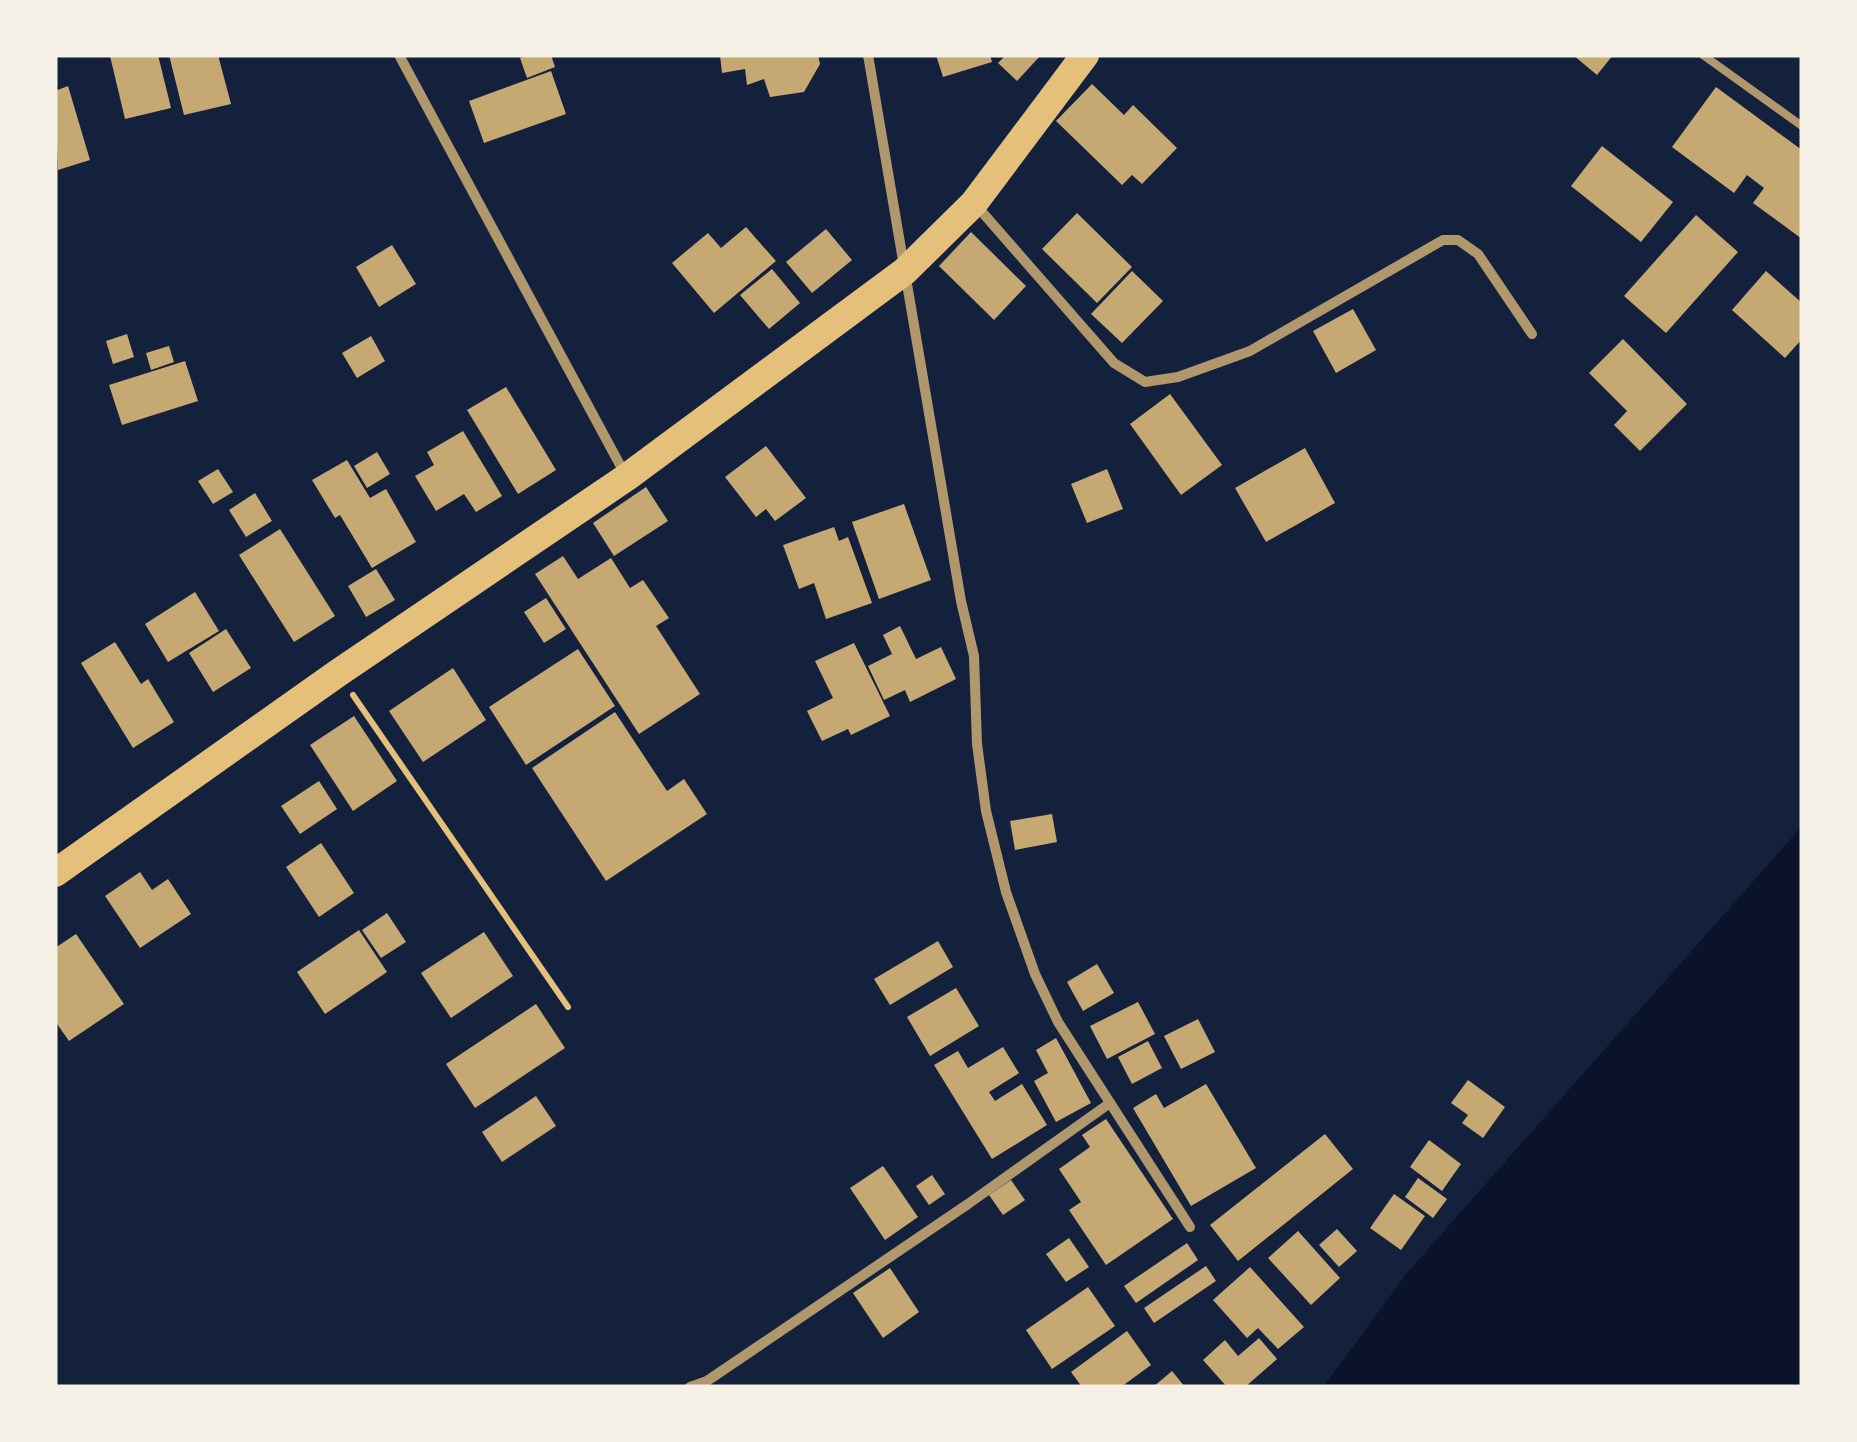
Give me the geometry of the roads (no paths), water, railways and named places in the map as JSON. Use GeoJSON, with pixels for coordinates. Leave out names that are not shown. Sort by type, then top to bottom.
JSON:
{"type":"FeatureCollection","features":[{"type":"Feature","properties":{"kind":"highway"},"geometry":{"type":"LineString","coordinates":[[55,873],[338,673],[627,477],[905,271],[974,203],[1085,55]]}},
{"type":"Feature","properties":{"kind":"street"},"geometry":{"type":"LineString","coordinates":[[399,55],[627,477]]}},
{"type":"Feature","properties":{"kind":"street"},"geometry":{"type":"LineString","coordinates":[[868,55],[961,600],[974,656],[984,794],[1006,892],[1035,974],[1058,1022],[1190,1227]]}},
{"type":"Feature","properties":{"kind":"street"},"geometry":{"type":"LineString","coordinates":[[974,203],[1114,363],[1145,382],[1178,377],[1250,351],[1443,240],[1458,240],[1478,254],[1532,334]]}},
{"type":"Feature","properties":{"kind":"street"},"geometry":{"type":"LineString","coordinates":[[690,1387],[706,1381],[1110,1104]]}},
{"type":"Feature","properties":{"kind":"lane"},"geometry":{"type":"LineString","coordinates":[[1703,55],[1802,126]]}},
{"type":"Feature","properties":{"kind":"water"},"geometry":{"type":"Polygon","coordinates":[[[1802,826],[1802,1387],[1323,1387],[1407,1273],[1802,826]]]}}]}
